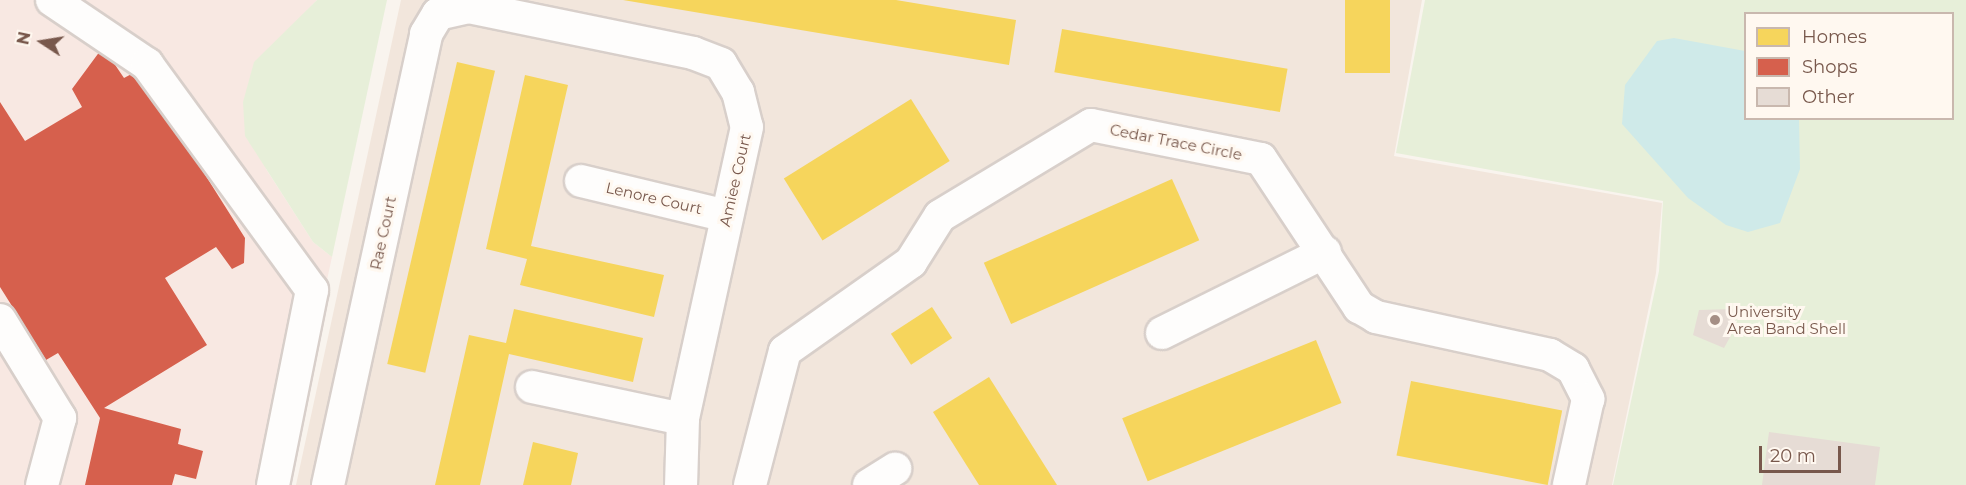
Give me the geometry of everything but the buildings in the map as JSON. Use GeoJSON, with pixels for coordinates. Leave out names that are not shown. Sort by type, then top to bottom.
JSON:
{"type":"FeatureCollection","features":[{"type":"Feature","properties":{"kind":"street"},"geometry":{"type":"LineString","coordinates":[[52,0],[147,64],[312,290],[273,485]]}},
{"type":"Feature","properties":{"kind":"street","name":"Amiee Court"},"geometry":{"type":"LineString","coordinates":[[469,7],[693,53],[721,64],[738,92],[747,127],[683,419],[681,485]]}},
{"type":"Feature","properties":{"kind":"street","name":"Rae Court"},"geometry":{"type":"LineString","coordinates":[[328,485],[426,34],[438,14],[469,7]]}},
{"type":"Feature","properties":{"kind":"street","name":"Cedar Trace Circle"},"geometry":{"type":"LineString","coordinates":[[750,485],[785,351],[911,262],[940,216],[1091,125],[1262,159],[1359,307],[1376,317],[1550,355],[1573,369],[1588,399],[1569,485]]}},
{"type":"Feature","properties":{"kind":"street","name":"Lenore Court"},"geometry":{"type":"LineString","coordinates":[[581,181],[727,216]]}},
{"type":"Feature","properties":{"kind":"street"},"geometry":{"type":"LineString","coordinates":[[1162,333],[1325,252]]}},
{"type":"Feature","properties":{"kind":"street"},"geometry":{"type":"LineString","coordinates":[[0,320],[60,418],[42,485]]}},
{"type":"Feature","properties":{"kind":"street"},"geometry":{"type":"LineString","coordinates":[[532,387],[683,419]]}},
{"type":"Feature","properties":{"kind":"shaded area"},"geometry":{"type":"Polygon","coordinates":[[[0,0],[317,0],[302,16],[266,169],[313,242],[332,257],[282,485],[0,485],[0,0]]]}},
{"type":"Feature","properties":{"kind":"shaded area"},"geometry":{"type":"Polygon","coordinates":[[[401,0],[1422,0],[1394,156],[1662,203],[1656,273],[1612,485],[296,485],[401,0]]]}},
{"type":"Feature","properties":{"kind":"green space"},"geometry":{"type":"Polygon","coordinates":[[[317,0],[387,0],[332,257],[313,242],[245,136],[243,102],[254,62],[317,0]]]}},
{"type":"Feature","properties":{"kind":"green space"},"geometry":{"type":"Polygon","coordinates":[[[1425,0],[1966,0],[1966,485],[1613,485],[1659,271],[1663,201],[1396,153],[1425,0]]]}},
{"type":"Feature","properties":{"kind":"water"},"geometry":{"type":"Polygon","coordinates":[[[1674,38],[1744,51],[1744,120],[1799,120],[1800,169],[1780,223],[1748,232],[1726,225],[1688,198],[1622,124],[1625,85],[1657,41],[1674,38]]]}},
{"type":"Feature","properties":{"kind":"place","name":"University Area Band Shell"},"geometry":{"type":"Point","coordinates":[1715,320]}}]}
